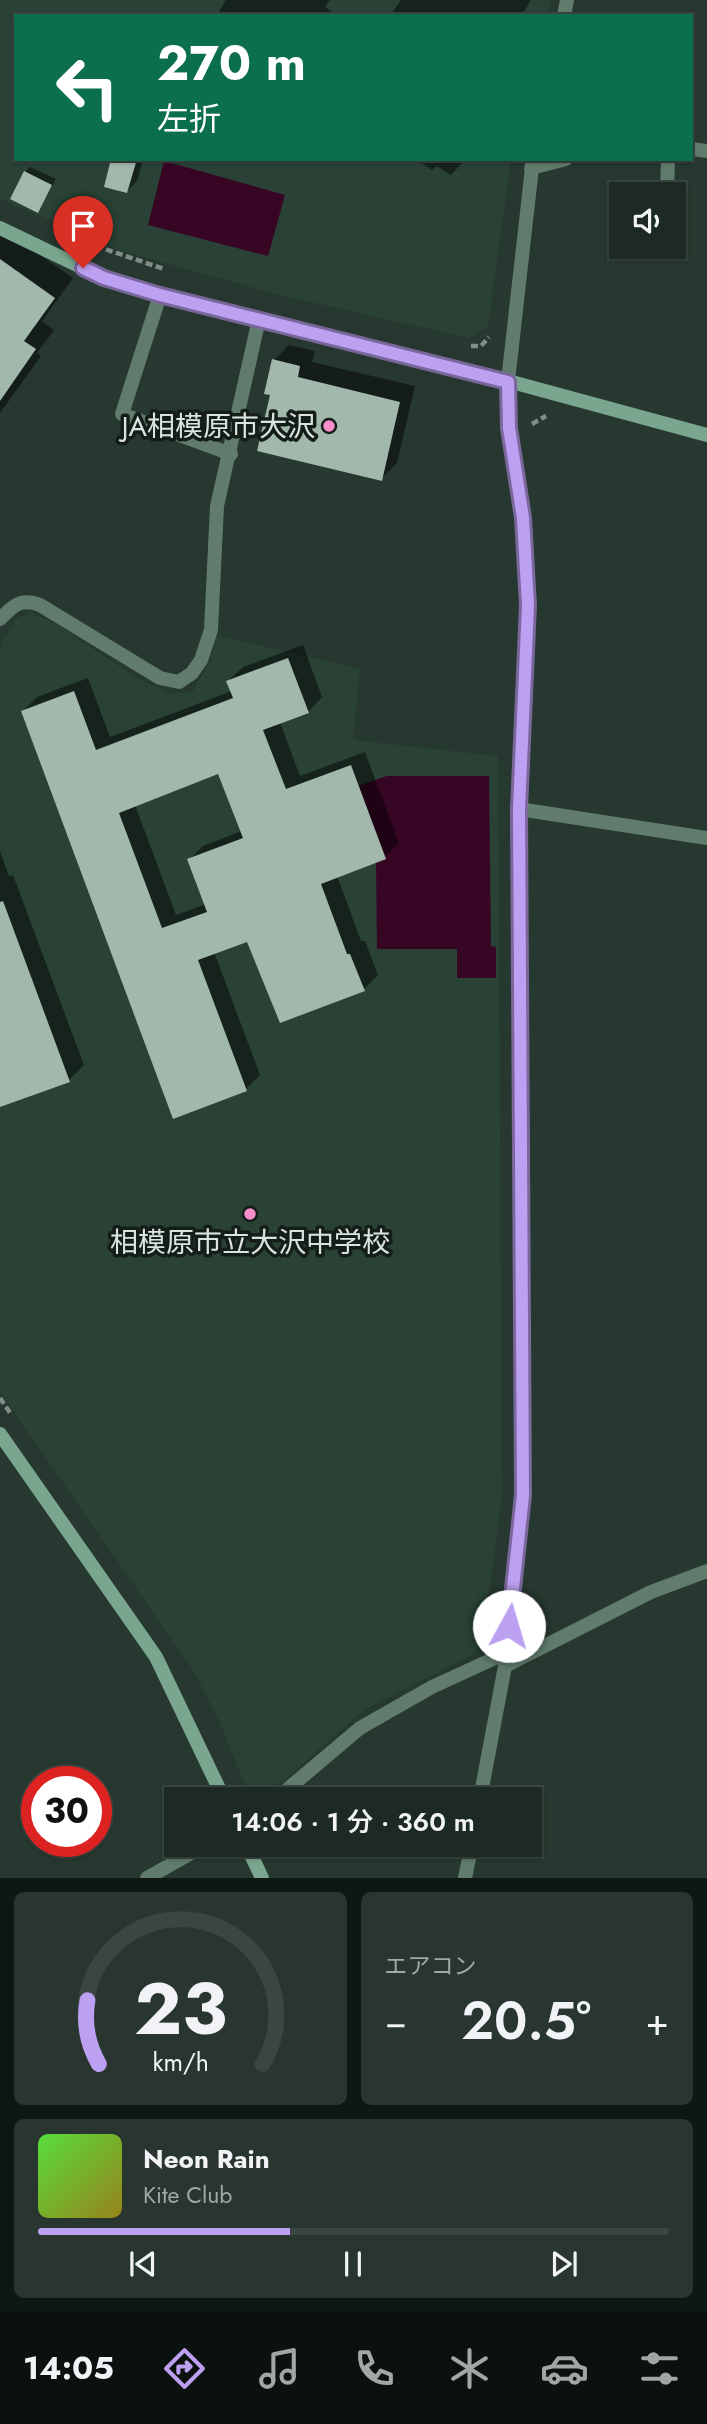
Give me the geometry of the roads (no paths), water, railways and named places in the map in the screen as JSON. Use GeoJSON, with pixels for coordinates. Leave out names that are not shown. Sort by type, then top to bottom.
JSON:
{"type":"FeatureCollection","features":[{"type":"Feature","properties":{"kind":"street"},"geometry":{"type":"LineString","coordinates":[[482,1787],[506,1659],[523,1495],[519,809],[528,605],[523,518],[509,428],[508,382],[532,164],[552,161]]}},
{"type":"Feature","properties":{"kind":"street"},"geometry":{"type":"LineString","coordinates":[[667,182],[668,161]]}},
{"type":"Feature","properties":{"kind":"street"},"geometry":{"type":"LineString","coordinates":[[0,228],[104,278],[160,295],[707,435]]}},
{"type":"Feature","properties":{"kind":"street"},"geometry":{"type":"LineString","coordinates":[[160,295],[122,414],[230,454]]}},
{"type":"Feature","properties":{"kind":"street"},"geometry":{"type":"LineString","coordinates":[[0,619],[16,603],[28,600],[160,678],[179,681],[192,673],[201,660],[211,630],[217,506],[259,319]]}},
{"type":"Feature","properties":{"kind":"street"},"geometry":{"type":"LineString","coordinates":[[519,809],[707,838]]}},
{"type":"Feature","properties":{"kind":"street"},"geometry":{"type":"LineString","coordinates":[[0,1434],[156,1657],[218,1787]]}},
{"type":"Feature","properties":{"kind":"street"},"geometry":{"type":"LineString","coordinates":[[290,1787],[360,1728],[432,1687],[506,1659],[652,1592],[707,1571]]}},
{"type":"Feature","properties":{"kind":"street"},"geometry":{"type":"LineString","coordinates":[[147,1878],[184,1857]]}},
{"type":"Feature","properties":{"kind":"street"},"geometry":{"type":"LineString","coordinates":[[252,1857],[262,1878]]}},
{"type":"Feature","properties":{"kind":"street"},"geometry":{"type":"LineString","coordinates":[[466,1878],[470,1857]]}},
{"type":"Feature","properties":{"kind":"place","name":"JA相模原市大沢"},"geometry":{"type":"Point","coordinates":[329,426]}},
{"type":"Feature","properties":{"kind":"place","name":"相模原市立大沢中学校"},"geometry":{"type":"Point","coordinates":[250,1214]}}]}
